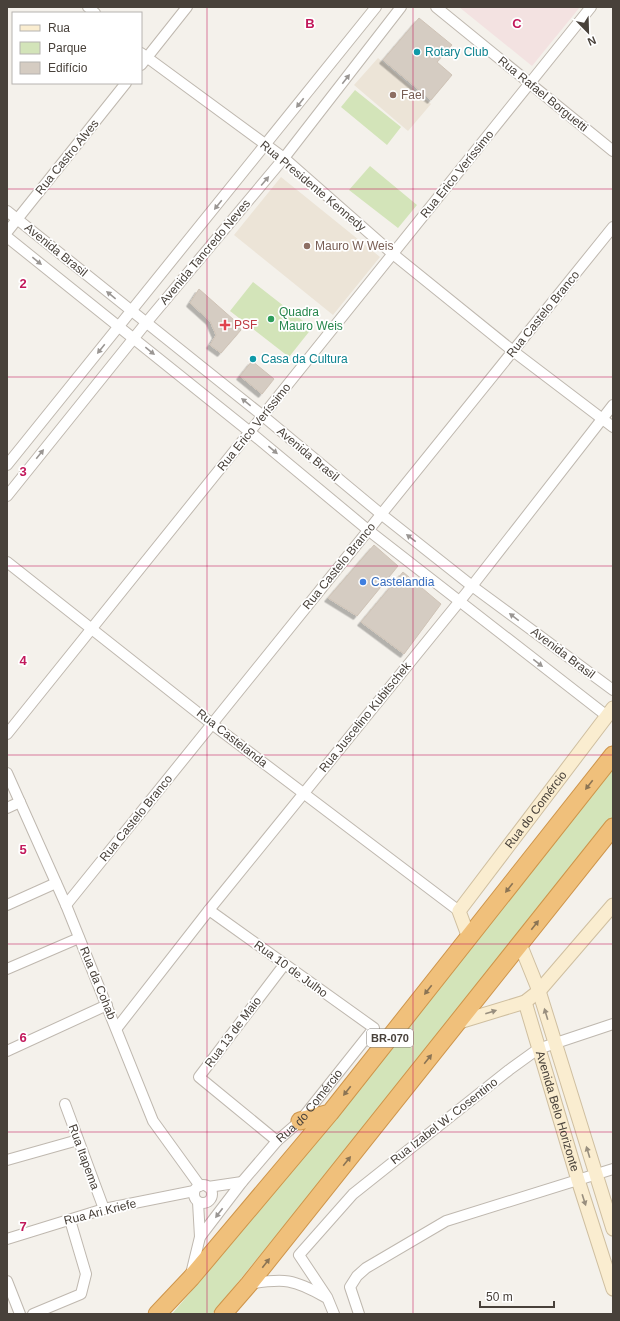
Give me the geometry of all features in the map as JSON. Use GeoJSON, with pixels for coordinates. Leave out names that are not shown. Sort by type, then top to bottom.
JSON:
{"type":"FeatureCollection","features":[{"type":"Feature","properties":{"kind":"highway","name":"BR-070"},"geometry":{"type":"LineString","coordinates":[[157,1314],[191,1278],[330,1113],[613,755]]}},
{"type":"Feature","properties":{"kind":"highway"},"geometry":{"type":"LineString","coordinates":[[223,1314],[249,1284],[613,827]]}},
{"type":"Feature","properties":{"kind":"highway"},"geometry":{"type":"LineString","coordinates":[[300,1121],[330,1113]]}},
{"type":"Feature","properties":{"kind":"street"},"geometry":{"type":"LineString","coordinates":[[143,59],[187,7]]}},
{"type":"Feature","properties":{"kind":"street","name":"Avenida Tancredo Neves"},"geometry":{"type":"LineString","coordinates":[[7,465],[376,7]]}},
{"type":"Feature","properties":{"kind":"street","name":"Avenida Tancredo Neves"},"geometry":{"type":"LineString","coordinates":[[7,496],[146,323],[284,158],[401,7]]}},
{"type":"Feature","properties":{"kind":"street","name":"Rua Rafael Borguetti"},"geometry":{"type":"LineString","coordinates":[[436,7],[613,151]]}},
{"type":"Feature","properties":{"kind":"street","name":"Rua Erico Veríssimo"},"geometry":{"type":"LineString","coordinates":[[7,734],[591,7]]}},
{"type":"Feature","properties":{"kind":"street","name":"Rua Presidente Kennedy"},"geometry":{"type":"LineString","coordinates":[[143,59],[284,158],[393,254],[513,351],[613,427]]}},
{"type":"Feature","properties":{"kind":"street","name":"Rua Castro Alves"},"geometry":{"type":"LineString","coordinates":[[7,232],[125,84]]}},
{"type":"Feature","properties":{"kind":"street","name":"Avenida Brasil"},"geometry":{"type":"LineString","coordinates":[[7,211],[472,586],[613,690]]}},
{"type":"Feature","properties":{"kind":"street","name":"Rua Castelo Branco"},"geometry":{"type":"LineString","coordinates":[[66,905],[613,227]]}},
{"type":"Feature","properties":{"kind":"street","name":"Avenida Brasil"},"geometry":{"type":"LineString","coordinates":[[7,237],[134,338],[368,530],[459,602],[610,712]]}},
{"type":"Feature","properties":{"kind":"street","name":"Rua Juscelino Kubitschek"},"geometry":{"type":"LineString","coordinates":[[117,1028],[209,910],[472,586],[613,405]]}},
{"type":"Feature","properties":{"kind":"street","name":"Rua Castelanda"},"geometry":{"type":"LineString","coordinates":[[7,562],[93,628],[212,724],[459,911]]}},
{"type":"Feature","properties":{"kind":"street","name":"Rua do Comércio"},"geometry":{"type":"LineString","coordinates":[[459,911],[610,712]]}},
{"type":"Feature","properties":{"kind":"street","name":"Rua da Cohab"},"geometry":{"type":"LineString","coordinates":[[7,774],[66,905],[117,1028],[153,1121],[201,1188],[195,1199],[198,1202],[200,1237]]}},
{"type":"Feature","properties":{"kind":"street"},"geometry":{"type":"LineString","coordinates":[[7,808],[20,802]]}},
{"type":"Feature","properties":{"kind":"street"},"geometry":{"type":"LineString","coordinates":[[7,905],[56,883]]}},
{"type":"Feature","properties":{"kind":"street"},"geometry":{"type":"LineString","coordinates":[[456,1023],[525,1002],[539,991],[613,905]]}},
{"type":"Feature","properties":{"kind":"street","name":"Rua 10 de Julho"},"geometry":{"type":"LineString","coordinates":[[209,910],[374,1028]]}},
{"type":"Feature","properties":{"kind":"street"},"geometry":{"type":"LineString","coordinates":[[459,911],[469,938]]}},
{"type":"Feature","properties":{"kind":"street"},"geometry":{"type":"LineString","coordinates":[[7,969],[79,938]]}},
{"type":"Feature","properties":{"kind":"street","name":"Avenida Belo Horizonte"},"geometry":{"type":"LineString","coordinates":[[520,944],[539,991],[613,1229]]}},
{"type":"Feature","properties":{"kind":"street","name":"Rua 13 de Maio"},"geometry":{"type":"LineString","coordinates":[[277,1141],[199,1077],[284,965]]}},
{"type":"Feature","properties":{"kind":"street","name":"Avenida Belo Horizonte"},"geometry":{"type":"LineString","coordinates":[[525,1002],[578,1180],[613,1289]]}},
{"type":"Feature","properties":{"kind":"street"},"geometry":{"type":"LineString","coordinates":[[7,1051],[107,1005]]}},
{"type":"Feature","properties":{"kind":"street","name":"Rua Izabel W. Cosentino"},"geometry":{"type":"LineString","coordinates":[[327,1298],[299,1255],[353,1194],[422,1137],[538,1049],[613,1024]]}},
{"type":"Feature","properties":{"kind":"street","name":"Rua do Comércio"},"geometry":{"type":"LineString","coordinates":[[200,1237],[242,1182],[277,1141],[300,1121],[374,1028]]}},
{"type":"Feature","properties":{"kind":"street","name":"Rua Itapema"},"geometry":{"type":"LineString","coordinates":[[65,1104],[104,1209]]}},
{"type":"Feature","properties":{"kind":"street"},"geometry":{"type":"LineString","coordinates":[[7,1160],[78,1140]]}},
{"type":"Feature","properties":{"kind":"street"},"geometry":{"type":"LineString","coordinates":[[359,1314],[350,1287],[357,1276],[366,1268],[446,1221],[613,1168]]}},
{"type":"Feature","properties":{"kind":"street"},"geometry":{"type":"LineString","coordinates":[[201,1188],[242,1182]]}},
{"type":"Feature","properties":{"kind":"street"},"geometry":{"type":"LineString","coordinates":[[198,1202],[205,1203],[211,1198],[212,1194],[201,1188]]}},
{"type":"Feature","properties":{"kind":"street","name":"Rua Ari Kriefe"},"geometry":{"type":"LineString","coordinates":[[7,1239],[104,1209],[201,1188]]}},
{"type":"Feature","properties":{"kind":"street"},"geometry":{"type":"LineString","coordinates":[[33,1314],[81,1294],[86,1274],[70,1220]]}},
{"type":"Feature","properties":{"kind":"street"},"geometry":{"type":"LineString","coordinates":[[191,1278],[200,1237]]}},
{"type":"Feature","properties":{"kind":"street"},"geometry":{"type":"LineString","coordinates":[[249,1284],[271,1280],[291,1280],[327,1298],[334,1314]]}},
{"type":"Feature","properties":{"kind":"street"},"geometry":{"type":"LineString","coordinates":[[7,1281],[20,1314]]}},
{"type":"Feature","properties":{"kind":"shaded area"},"geometry":{"type":"Polygon","coordinates":[[[459,7],[580,7],[532,66],[459,7]]]}},
{"type":"Feature","properties":{"kind":"shaded area","name":"Fael"},"geometry":{"type":"Polygon","coordinates":[[[378,58],[431,104],[408,131],[354,85],[378,58]]]}},
{"type":"Feature","properties":{"kind":"shaded area","name":"Mauro W Weis"},"geometry":{"type":"Polygon","coordinates":[[[281,177],[380,257],[333,315],[234,235],[281,177]]]}},
{"type":"Feature","properties":{"kind":"green space"},"geometry":{"type":"Polygon","coordinates":[[[355,90],[401,127],[387,145],[341,107],[355,90]]]}},
{"type":"Feature","properties":{"kind":"green space"},"geometry":{"type":"Polygon","coordinates":[[[370,166],[417,205],[398,228],[349,190],[370,166]]]}},
{"type":"Feature","properties":{"kind":"green space","name":"Quadra Mauro Weis"},"geometry":{"type":"Polygon","coordinates":[[[253,282],[312,328],[289,357],[230,311],[253,282]]]}},
{"type":"Feature","properties":{"kind":"green space"},"geometry":{"type":"Polygon","coordinates":[[[613,767],[613,817],[494,968],[212,1314],[172,1314],[229,1247],[396,1043],[613,767]]]}},
{"type":"Feature","properties":{"kind":"building","name":"Rotary Club"},"geometry":{"type":"Polygon","coordinates":[[[419,18],[452,45],[437,62],[452,75],[431,100],[383,60],[419,18]]]}},
{"type":"Feature","properties":{"kind":"building","name":"PSF"},"geometry":{"type":"Polygon","coordinates":[[[199,289],[234,320],[241,330],[221,353],[210,345],[216,335],[210,321],[190,303],[199,289]]]}},
{"type":"Feature","properties":{"kind":"building"},"geometry":{"type":"Polygon","coordinates":[[[252,361],[274,379],[262,394],[240,376],[252,361]]]}},
{"type":"Feature","properties":{"kind":"building","name":"Castelandia"},"geometry":{"type":"Polygon","coordinates":[[[374,545],[398,566],[357,616],[328,598],[374,545]]]}},
{"type":"Feature","properties":{"kind":"building"},"geometry":{"type":"Polygon","coordinates":[[[403,572],[441,604],[404,654],[361,622],[403,572]]]}},
{"type":"Feature","properties":{"kind":"place","name":"Rotary Club"},"geometry":{"type":"Point","coordinates":[417,52]}},
{"type":"Feature","properties":{"kind":"place","name":"Fael"},"geometry":{"type":"Point","coordinates":[393,95]}},
{"type":"Feature","properties":{"kind":"place","name":"Mauro W Weis"},"geometry":{"type":"Point","coordinates":[307,246]}},
{"type":"Feature","properties":{"kind":"place","name":"Quadra Mauro Weis"},"geometry":{"type":"Point","coordinates":[271,319]}},
{"type":"Feature","properties":{"kind":"place","name":"PSF"},"geometry":{"type":"Point","coordinates":[225,325]}},
{"type":"Feature","properties":{"kind":"place","name":"Casa da Cultura"},"geometry":{"type":"Point","coordinates":[253,359]}},
{"type":"Feature","properties":{"kind":"place","name":"Castelandia"},"geometry":{"type":"Point","coordinates":[363,582]}}]}
